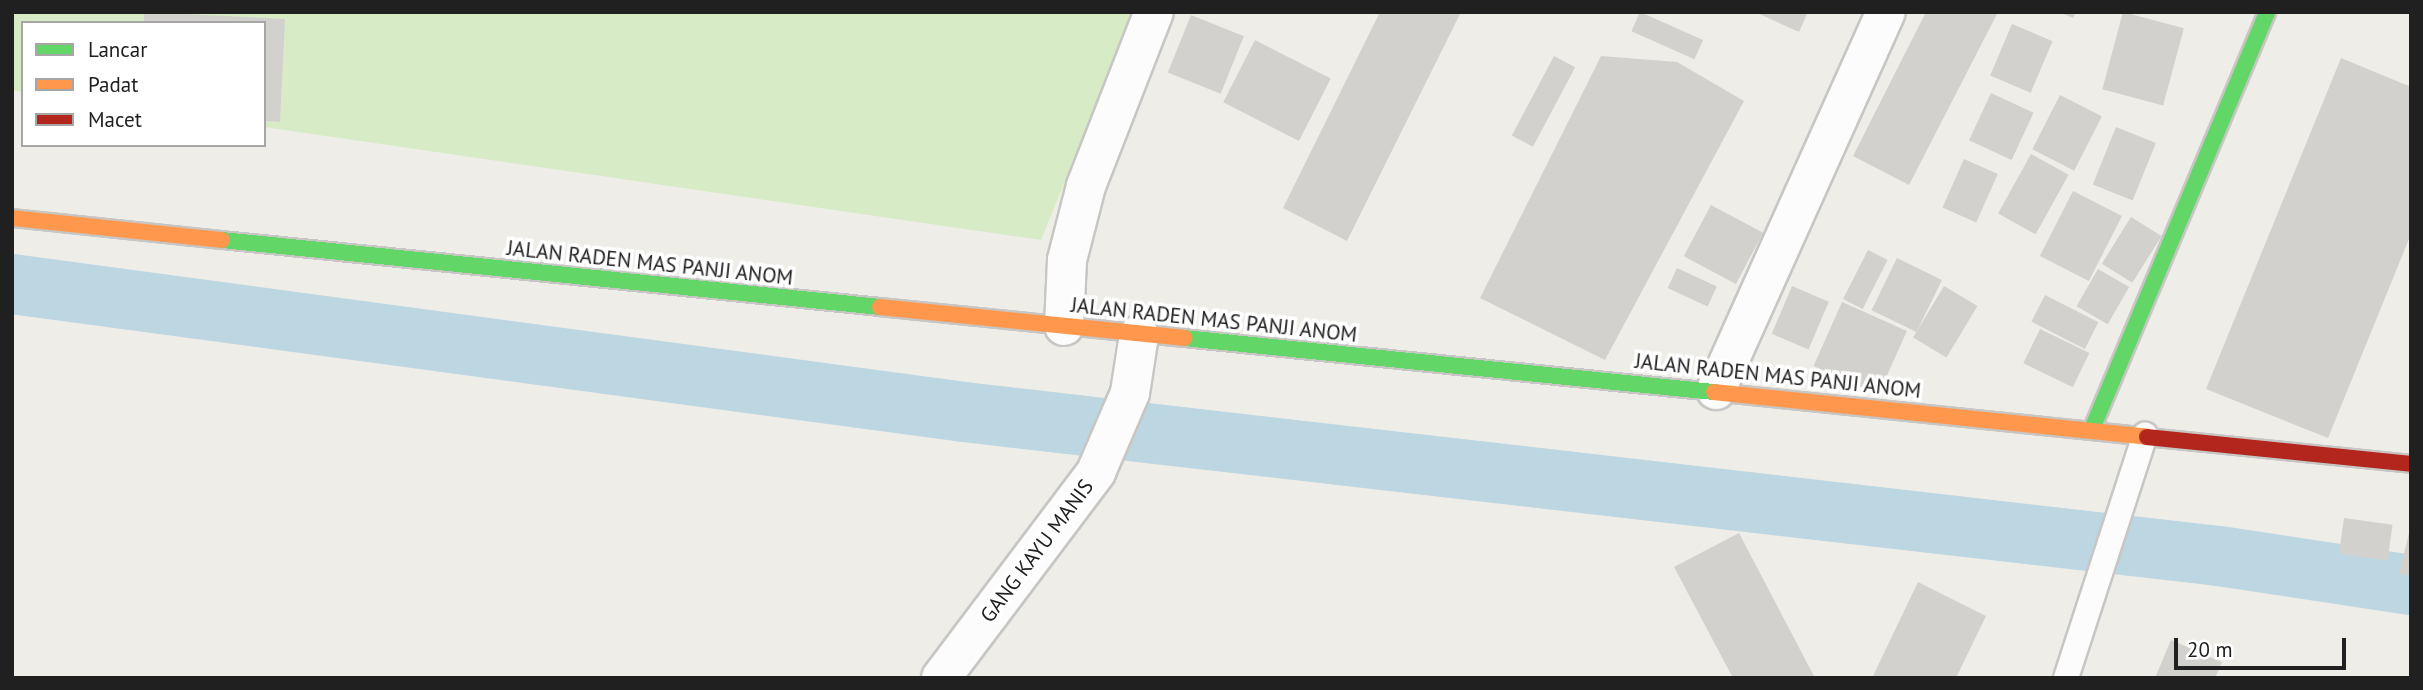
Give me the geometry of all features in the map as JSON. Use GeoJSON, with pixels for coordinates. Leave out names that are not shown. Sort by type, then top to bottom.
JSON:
{"type":"FeatureCollection","features":[{"type":"Feature","properties":{"kind":"street"},"geometry":{"type":"LineString","coordinates":[[1064,326],[1067,260],[1086,186],[1154,12]]}},
{"type":"Feature","properties":{"kind":"street"},"geometry":{"type":"LineString","coordinates":[[1716,390],[1886,12]]}},
{"type":"Feature","properties":{"kind":"street"},"geometry":{"type":"LineString","coordinates":[[2092,429],[2267,12]]}},
{"type":"Feature","properties":{"kind":"street","name":"JALAN RADEN MAS PANJI ANOM"},"geometry":{"type":"LineString","coordinates":[[12,218],[1139,334],[1716,390],[2411,464]]}},
{"type":"Feature","properties":{"kind":"street","name":"GANG KAYU MANIS"},"geometry":{"type":"LineString","coordinates":[[941,678],[1065,519],[1110,447],[1130,393],[1139,334]]}},
{"type":"Feature","properties":{"kind":"lane"},"geometry":{"type":"LineString","coordinates":[[2066,678],[2145,435]]}},
{"type":"Feature","properties":{"kind":"green space"},"geometry":{"type":"Polygon","coordinates":[[[12,12],[1134,12],[1041,240],[266,127],[266,21],[21,21],[21,92],[12,90],[12,12]]]}},
{"type":"Feature","properties":{"kind":"building"},"geometry":{"type":"Polygon","coordinates":[[[144,12],[285,19],[280,122],[266,121],[266,21],[144,21],[144,12]]]}},
{"type":"Feature","properties":{"kind":"building"},"geometry":{"type":"Polygon","coordinates":[[[1380,12],[1461,12],[1347,241],[1283,208],[1380,12]]]}},
{"type":"Feature","properties":{"kind":"building"},"geometry":{"type":"Polygon","coordinates":[[[1640,12],[1703,40],[1694,59],[1631,31],[1640,12]]]}},
{"type":"Feature","properties":{"kind":"building"},"geometry":{"type":"Polygon","coordinates":[[[1755,12],[1808,12],[1799,32],[1755,12]]]}},
{"type":"Feature","properties":{"kind":"building"},"geometry":{"type":"Polygon","coordinates":[[[1926,12],[1998,12],[1909,185],[1853,156],[1926,12]]]}},
{"type":"Feature","properties":{"kind":"building"},"geometry":{"type":"Polygon","coordinates":[[[2059,12],[2076,12],[2073,18],[2059,12]]]}},
{"type":"Feature","properties":{"kind":"building"},"geometry":{"type":"Polygon","coordinates":[[[2123,12],[2184,28],[2163,106],[2102,89],[2123,12]]]}},
{"type":"Feature","properties":{"kind":"building"},"geometry":{"type":"Polygon","coordinates":[[[1191,15],[1244,36],[1221,94],[1168,72],[1191,15]]]}},
{"type":"Feature","properties":{"kind":"building"},"geometry":{"type":"Polygon","coordinates":[[[2012,24],[2053,41],[2031,93],[1990,76],[2012,24]]]}},
{"type":"Feature","properties":{"kind":"building"},"geometry":{"type":"Polygon","coordinates":[[[1255,40],[1331,79],[1299,141],[1223,102],[1255,40]]]}},
{"type":"Feature","properties":{"kind":"building"},"geometry":{"type":"Polygon","coordinates":[[[1554,56],[1575,67],[1533,147],[1512,135],[1554,56]]]}},
{"type":"Feature","properties":{"kind":"building"},"geometry":{"type":"Polygon","coordinates":[[[1601,56],[1677,62],[1744,101],[1605,360],[1480,298],[1601,56]]]}},
{"type":"Feature","properties":{"kind":"building"},"geometry":{"type":"Polygon","coordinates":[[[2341,58],[2411,87],[2411,234],[2328,438],[2206,389],[2341,58]]]}},
{"type":"Feature","properties":{"kind":"building"},"geometry":{"type":"Polygon","coordinates":[[[1991,93],[2034,113],[2012,160],[1969,140],[1991,93]]]}},
{"type":"Feature","properties":{"kind":"building"},"geometry":{"type":"Polygon","coordinates":[[[2060,95],[2102,116],[2074,171],[2032,149],[2060,95]]]}},
{"type":"Feature","properties":{"kind":"building"},"geometry":{"type":"Polygon","coordinates":[[[2116,127],[2156,143],[2133,201],[2093,184],[2116,127]]]}},
{"type":"Feature","properties":{"kind":"building"},"geometry":{"type":"Polygon","coordinates":[[[2031,154],[2069,175],[2036,234],[1998,213],[2031,154]]]}},
{"type":"Feature","properties":{"kind":"building"},"geometry":{"type":"Polygon","coordinates":[[[1964,159],[1998,174],[1976,222],[1942,207],[1964,159]]]}},
{"type":"Feature","properties":{"kind":"building"},"geometry":{"type":"Polygon","coordinates":[[[2073,191],[2122,216],[2089,281],[2040,256],[2073,191]]]}},
{"type":"Feature","properties":{"kind":"building"},"geometry":{"type":"Polygon","coordinates":[[[1711,205],[1763,233],[1736,284],[1684,256],[1711,205]]]}},
{"type":"Feature","properties":{"kind":"building"},"geometry":{"type":"Polygon","coordinates":[[[2131,217],[2162,236],[2132,283],[2102,264],[2131,217]]]}},
{"type":"Feature","properties":{"kind":"building"},"geometry":{"type":"Polygon","coordinates":[[[1868,250],[1888,260],[1863,309],[1843,299],[1868,250]]]}},
{"type":"Feature","properties":{"kind":"building"},"geometry":{"type":"Polygon","coordinates":[[[1897,258],[1942,280],[1917,332],[1872,310],[1897,258]]]}},
{"type":"Feature","properties":{"kind":"building"},"geometry":{"type":"Polygon","coordinates":[[[1677,268],[1717,287],[1708,307],[1668,288],[1677,268]]]}},
{"type":"Feature","properties":{"kind":"building"},"geometry":{"type":"Polygon","coordinates":[[[2098,269],[2129,287],[2108,324],[2076,306],[2098,269]]]}},
{"type":"Feature","properties":{"kind":"building"},"geometry":{"type":"Polygon","coordinates":[[[1792,286],[1829,302],[1809,349],[1772,334],[1792,286]]]}},
{"type":"Feature","properties":{"kind":"building"},"geometry":{"type":"Polygon","coordinates":[[[1944,286],[1977,306],[1947,358],[1913,337],[1944,286]]]}},
{"type":"Feature","properties":{"kind":"building"},"geometry":{"type":"Polygon","coordinates":[[[2045,295],[2098,322],[2085,349],[2031,322],[2045,295]]]}},
{"type":"Feature","properties":{"kind":"building"},"geometry":{"type":"Polygon","coordinates":[[[1842,302],[1907,331],[1878,395],[1814,366],[1842,302]]]}},
{"type":"Feature","properties":{"kind":"building"},"geometry":{"type":"Polygon","coordinates":[[[2040,329],[2089,353],[2073,387],[2023,363],[2040,329]]]}},
{"type":"Feature","properties":{"kind":"building"},"geometry":{"type":"Polygon","coordinates":[[[2344,518],[2393,525],[2388,560],[2339,554],[2344,518]]]}},
{"type":"Feature","properties":{"kind":"building"},"geometry":{"type":"Polygon","coordinates":[[[2411,529],[2411,576],[2399,574],[2411,529]]]}},
{"type":"Feature","properties":{"kind":"building"},"geometry":{"type":"Polygon","coordinates":[[[1739,533],[1815,678],[1733,678],[1674,567],[1739,533]]]}},
{"type":"Feature","properties":{"kind":"building"},"geometry":{"type":"Polygon","coordinates":[[[1918,582],[1986,616],[1956,678],[1872,678],[1918,582]]]}},
{"type":"Feature","properties":{"kind":"building"},"geometry":{"type":"Polygon","coordinates":[[[2171,640],[2222,662],[2215,678],[2155,678],[2171,640]]]}},
{"type":"Feature","properties":{"kind":"waterway"},"geometry":{"type":"LineString","coordinates":[[12,284],[964,412],[2219,556],[2411,585]]}},
{"type":"Feature","properties":{"kind":"traffic: fast"},"geometry":{"type":"LineString","coordinates":[[2092,429],[2267,12]]}},
{"type":"Feature","properties":{"kind":"traffic: fast"},"geometry":{"type":"LineString","coordinates":[[222,240],[880,307]]}},
{"type":"Feature","properties":{"kind":"traffic: fast"},"geometry":{"type":"LineString","coordinates":[[1184,338],[1714,392]]}},
{"type":"Feature","properties":{"kind":"traffic: slow"},"geometry":{"type":"LineString","coordinates":[[12,218],[222,240]]}},
{"type":"Feature","properties":{"kind":"traffic: slow"},"geometry":{"type":"LineString","coordinates":[[880,307],[1184,338]]}},
{"type":"Feature","properties":{"kind":"traffic: slow"},"geometry":{"type":"LineString","coordinates":[[1714,392],[2147,437]]}},
{"type":"Feature","properties":{"kind":"traffic: jam"},"geometry":{"type":"LineString","coordinates":[[2147,437],[2411,464]]}}]}
